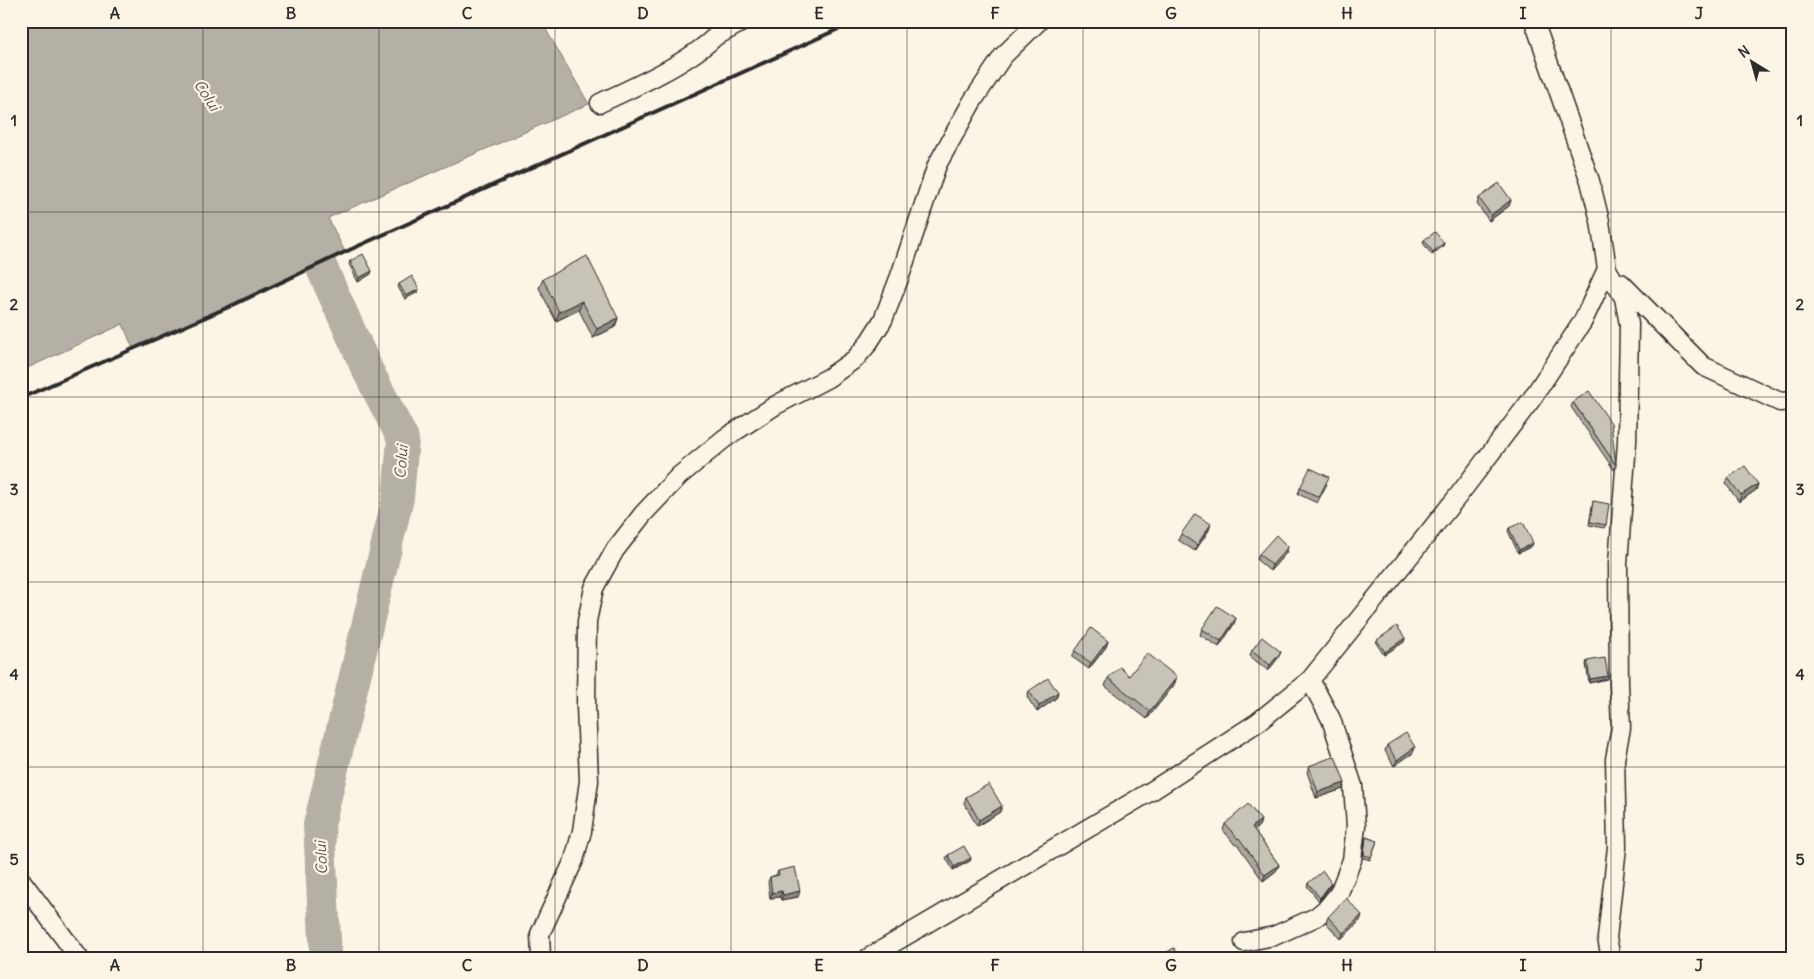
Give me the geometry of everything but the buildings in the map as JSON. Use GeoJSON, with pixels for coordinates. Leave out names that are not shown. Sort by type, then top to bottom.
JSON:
{"type":"FeatureCollection","features":[{"type":"Feature","properties":{"kind":"street"},"geometry":{"type":"LineString","coordinates":[[717,36],[728,21]]}},
{"type":"Feature","properties":{"kind":"street"},"geometry":{"type":"LineString","coordinates":[[600,103],[655,77],[688,57],[717,36],[744,21]]}},
{"type":"Feature","properties":{"kind":"street"},"geometry":{"type":"LineString","coordinates":[[541,958],[540,934],[574,860],[582,831],[589,781],[586,706],[587,621],[594,588],[616,550],[643,514],[679,476],[725,438],[776,405],[828,378],[855,359],[867,345],[883,320],[900,276],[936,165],[972,102],[1003,56],[1039,21]]}},
{"type":"Feature","properties":{"kind":"street"},"geometry":{"type":"LineString","coordinates":[[1534,21],[1590,181],[1600,221],[1607,269],[1624,298],[1629,324],[1627,442],[1618,564],[1619,684],[1622,728],[1615,759],[1617,847],[1607,938],[1610,958]]}},
{"type":"Feature","properties":{"kind":"street"},"geometry":{"type":"LineString","coordinates":[[1607,269],[1703,366],[1780,402],[1793,401]]}},
{"type":"Feature","properties":{"kind":"street"},"geometry":{"type":"LineString","coordinates":[[868,958],[1153,790],[1258,722],[1310,680],[1458,496],[1531,400],[1583,322],[1607,269]]}},
{"type":"Feature","properties":{"kind":"street"},"geometry":{"type":"LineString","coordinates":[[1244,942],[1274,936],[1316,917],[1328,907],[1339,893],[1352,860],[1356,826],[1353,786],[1331,719],[1310,680]]}},
{"type":"Feature","properties":{"kind":"street"},"geometry":{"type":"LineString","coordinates":[[21,880],[78,958]]}},
{"type":"Feature","properties":{"kind":"water"},"geometry":{"type":"Polygon","coordinates":[[[21,21],[541,21],[589,104],[328,218],[345,252],[133,349],[123,324],[21,371],[21,21]]]}},
{"type":"Feature","properties":{"kind":"waterway","name":"Colui"},"geometry":{"type":"LineString","coordinates":[[294,226],[320,264],[367,369],[403,439],[398,498],[319,825],[326,958]]}},
{"type":"Feature","properties":{"kind":"railway"},"geometry":{"type":"LineString","coordinates":[[21,398],[231,306],[345,252],[856,21]]}}]}
